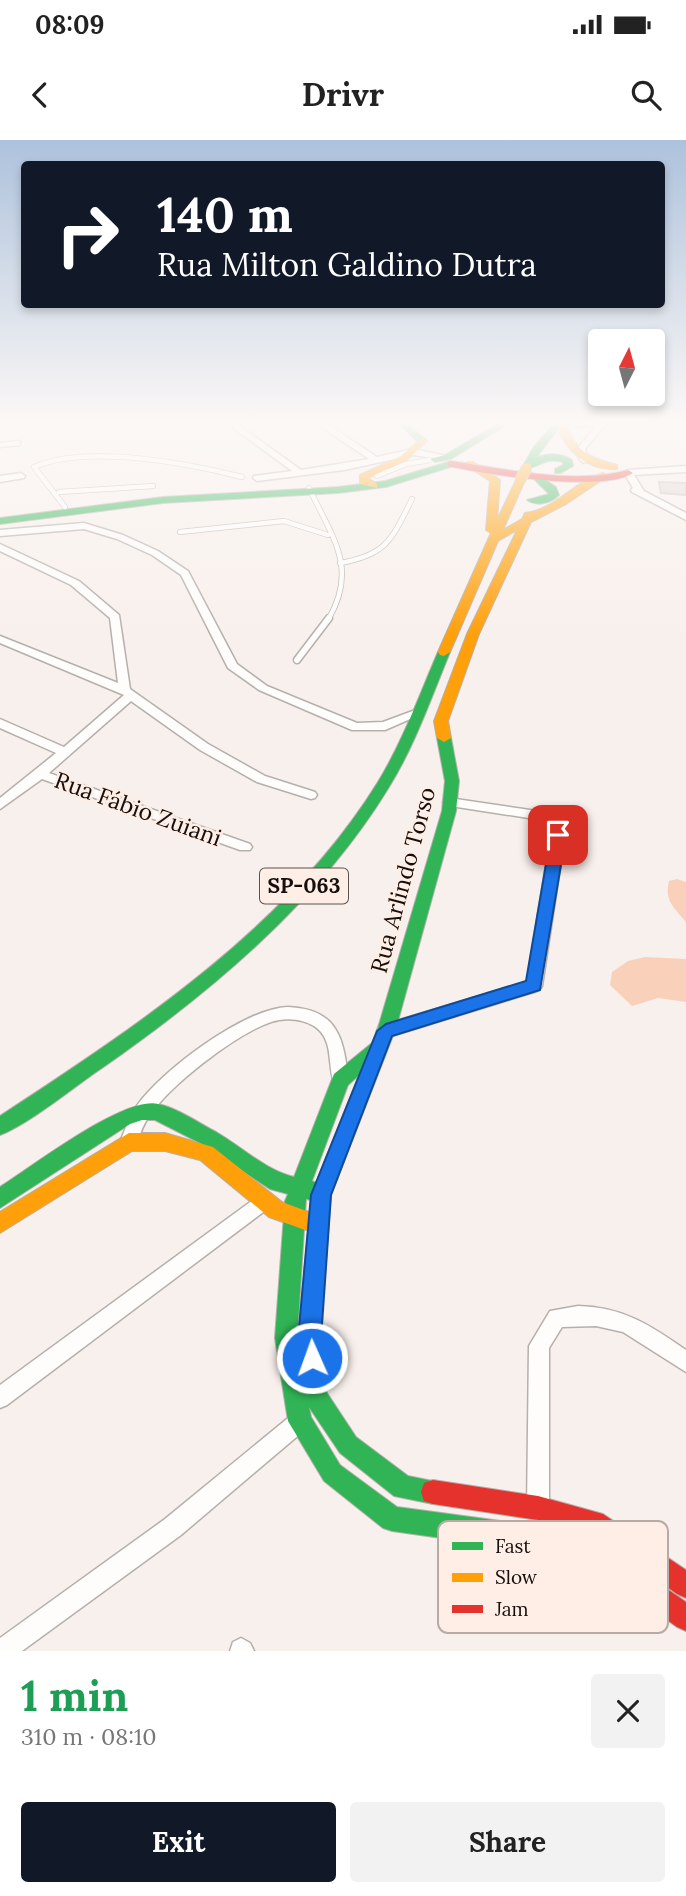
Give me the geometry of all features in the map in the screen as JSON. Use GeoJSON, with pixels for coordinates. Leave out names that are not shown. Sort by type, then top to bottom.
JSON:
{"type":"FeatureCollection","features":[{"type":"Feature","properties":{"kind":"main road"},"geometry":{"type":"LineString","coordinates":[[0,516],[62,499],[171,495]]}},
{"type":"Feature","properties":{"kind":"main road"},"geometry":{"type":"LineString","coordinates":[[0,521],[174,499],[242,495]]}},
{"type":"Feature","properties":{"kind":"main road"},"geometry":{"type":"LineString","coordinates":[[489,547],[495,495]]}},
{"type":"Feature","properties":{"kind":"main road","name":"SP-063"},"geometry":{"type":"LineString","coordinates":[[0,1126],[104,1060],[178,1004],[257,937],[333,855],[382,786],[418,713],[489,547],[516,495]]}},
{"type":"Feature","properties":{"kind":"main road"},"geometry":{"type":"LineString","coordinates":[[489,547],[529,515],[563,502],[570,495]]}},
{"type":"Feature","properties":{"kind":"main road","name":"Rua Arlindo Torso"},"geometry":{"type":"LineString","coordinates":[[529,515],[472,634],[442,721],[452,781],[449,803],[386,1031],[321,1195],[309,1339],[316,1396],[348,1445],[403,1487],[538,1508],[585,1521]]}},
{"type":"Feature","properties":{"kind":"main road"},"geometry":{"type":"LineString","coordinates":[[378,1047],[341,1080],[300,1188],[293,1217],[286,1338],[300,1421],[332,1473],[392,1519],[438,1525]]}},
{"type":"Feature","properties":{"kind":"main road"},"geometry":{"type":"LineString","coordinates":[[0,1198],[124,1118],[142,1112],[157,1112],[209,1138],[277,1182],[321,1195]]}},
{"type":"Feature","properties":{"kind":"main road"},"geometry":{"type":"LineString","coordinates":[[0,1223],[129,1142],[165,1142],[206,1153],[264,1201],[293,1217],[317,1222]]}},
{"type":"Feature","properties":{"kind":"main road"},"geometry":{"type":"LineString","coordinates":[[264,1201],[277,1182]]}},
{"type":"Feature","properties":{"kind":"main road","name":"Rua Arlindo Torso"},"geometry":{"type":"LineString","coordinates":[[668,1572],[686,1585]]}},
{"type":"Feature","properties":{"kind":"main road"},"geometry":{"type":"LineString","coordinates":[[668,1606],[686,1619]]}},
{"type":"Feature","properties":{"kind":"street"},"geometry":{"type":"LineString","coordinates":[[642,495],[684,515]]}},
{"type":"Feature","properties":{"kind":"street"},"geometry":{"type":"LineString","coordinates":[[0,533],[84,526],[120,537],[155,553],[185,573],[232,666],[263,688],[356,727],[385,726],[418,713]]}},
{"type":"Feature","properties":{"kind":"street"},"geometry":{"type":"LineString","coordinates":[[0,547],[75,583],[115,617],[127,693]]}},
{"type":"Feature","properties":{"kind":"street"},"geometry":{"type":"LineString","coordinates":[[0,639],[127,693],[204,747],[261,779],[311,795]]}},
{"type":"Feature","properties":{"kind":"street"},"geometry":{"type":"LineString","coordinates":[[102,681],[124,671]]}},
{"type":"Feature","properties":{"kind":"street"},"geometry":{"type":"LineString","coordinates":[[40,774],[127,693]]}},
{"type":"Feature","properties":{"kind":"street"},"geometry":{"type":"LineString","coordinates":[[0,723],[64,752]]}},
{"type":"Feature","properties":{"kind":"street","name":"Rua Fábio Zuiani"},"geometry":{"type":"LineString","coordinates":[[0,804],[40,774],[245,847]]}},
{"type":"Feature","properties":{"kind":"street"},"geometry":{"type":"LineString","coordinates":[[386,1031],[534,986],[558,835],[554,822],[537,815],[449,803]]}},
{"type":"Feature","properties":{"kind":"street"},"geometry":{"type":"LineString","coordinates":[[129,1142],[142,1112],[171,1083],[218,1045],[268,1016],[288,1013],[311,1017],[325,1025],[334,1044],[341,1080]]}},
{"type":"Feature","properties":{"kind":"street"},"geometry":{"type":"LineString","coordinates":[[0,1398],[264,1201]]}},
{"type":"Feature","properties":{"kind":"street"},"geometry":{"type":"LineString","coordinates":[[538,1521],[539,1346],[557,1318],[588,1314],[631,1324],[686,1362]]}},
{"type":"Feature","properties":{"kind":"street"},"geometry":{"type":"LineString","coordinates":[[2,1651],[173,1527],[300,1421]]}},
{"type":"Feature","properties":{"kind":"lane"},"geometry":{"type":"LineString","coordinates":[[58,495],[62,499],[93,495]]}},
{"type":"Feature","properties":{"kind":"lane"},"geometry":{"type":"LineString","coordinates":[[297,660],[326,622],[342,590],[344,573],[312,495]]}},
{"type":"Feature","properties":{"kind":"lane"},"geometry":{"type":"LineString","coordinates":[[340,563],[378,555],[386,547],[412,499]]}},
{"type":"Feature","properties":{"kind":"lane"},"geometry":{"type":"LineString","coordinates":[[180,532],[284,522],[328,535]]}},
{"type":"Feature","properties":{"kind":"shaded area"},"geometry":{"type":"Polygon","coordinates":[[[677,879],[686,882],[686,922],[671,903],[668,893],[669,881],[677,879]]]}},
{"type":"Feature","properties":{"kind":"shaded area"},"geometry":{"type":"Polygon","coordinates":[[[645,957],[686,959],[686,1002],[658,998],[632,1006],[610,985],[612,972],[628,961],[645,957]]]}},
{"type":"Feature","properties":{"kind":"traffic: fast"},"geometry":{"type":"LineString","coordinates":[[0,521],[163,500],[259,495]]}},
{"type":"Feature","properties":{"kind":"traffic: fast"},"geometry":{"type":"LineString","coordinates":[[532,500],[547,500],[554,495]]}},
{"type":"Feature","properties":{"kind":"traffic: fast"},"geometry":{"type":"LineString","coordinates":[[0,1126],[107,1054],[210,976],[258,934],[303,888],[345,840],[382,787],[408,738],[444,652]]}},
{"type":"Feature","properties":{"kind":"traffic: fast"},"geometry":{"type":"LineString","coordinates":[[433,1492],[403,1487],[348,1445],[316,1397],[309,1339],[321,1195],[387,1028],[449,811],[452,781],[444,738]]}},
{"type":"Feature","properties":{"kind":"traffic: fast"},"geometry":{"type":"LineString","coordinates":[[376,1049],[341,1080],[295,1201],[286,1338],[300,1421],[332,1473],[392,1519],[438,1525]]}},
{"type":"Feature","properties":{"kind":"traffic: fast"},"geometry":{"type":"LineString","coordinates":[[0,1198],[124,1118],[142,1112],[157,1112],[209,1138],[277,1182],[313,1191]]}},
{"type":"Feature","properties":{"kind":"traffic: slow"},"geometry":{"type":"LineString","coordinates":[[491,530],[494,495]]}},
{"type":"Feature","properties":{"kind":"traffic: slow"},"geometry":{"type":"LineString","coordinates":[[444,652],[514,495]]}},
{"type":"Feature","properties":{"kind":"traffic: slow"},"geometry":{"type":"LineString","coordinates":[[499,538],[572,495]]}},
{"type":"Feature","properties":{"kind":"traffic: slow"},"geometry":{"type":"LineString","coordinates":[[444,738],[441,721],[473,634],[529,515]]}},
{"type":"Feature","properties":{"kind":"traffic: slow"},"geometry":{"type":"LineString","coordinates":[[0,1223],[129,1142],[165,1142],[206,1153],[276,1210],[305,1220]]}},
{"type":"Feature","properties":{"kind":"traffic: jam"},"geometry":{"type":"LineString","coordinates":[[433,1492],[538,1508],[585,1521]]}},
{"type":"Feature","properties":{"kind":"traffic: jam"},"geometry":{"type":"LineString","coordinates":[[668,1572],[686,1585]]}},
{"type":"Feature","properties":{"kind":"traffic: jam"},"geometry":{"type":"LineString","coordinates":[[668,1605],[686,1618]]}},
{"type":"Feature","properties":{"kind":"route"},"geometry":{"type":"LineString","coordinates":[[312,1358],[309,1339],[321,1195],[378,1047],[386,1031],[534,986],[558,835]]}}]}
